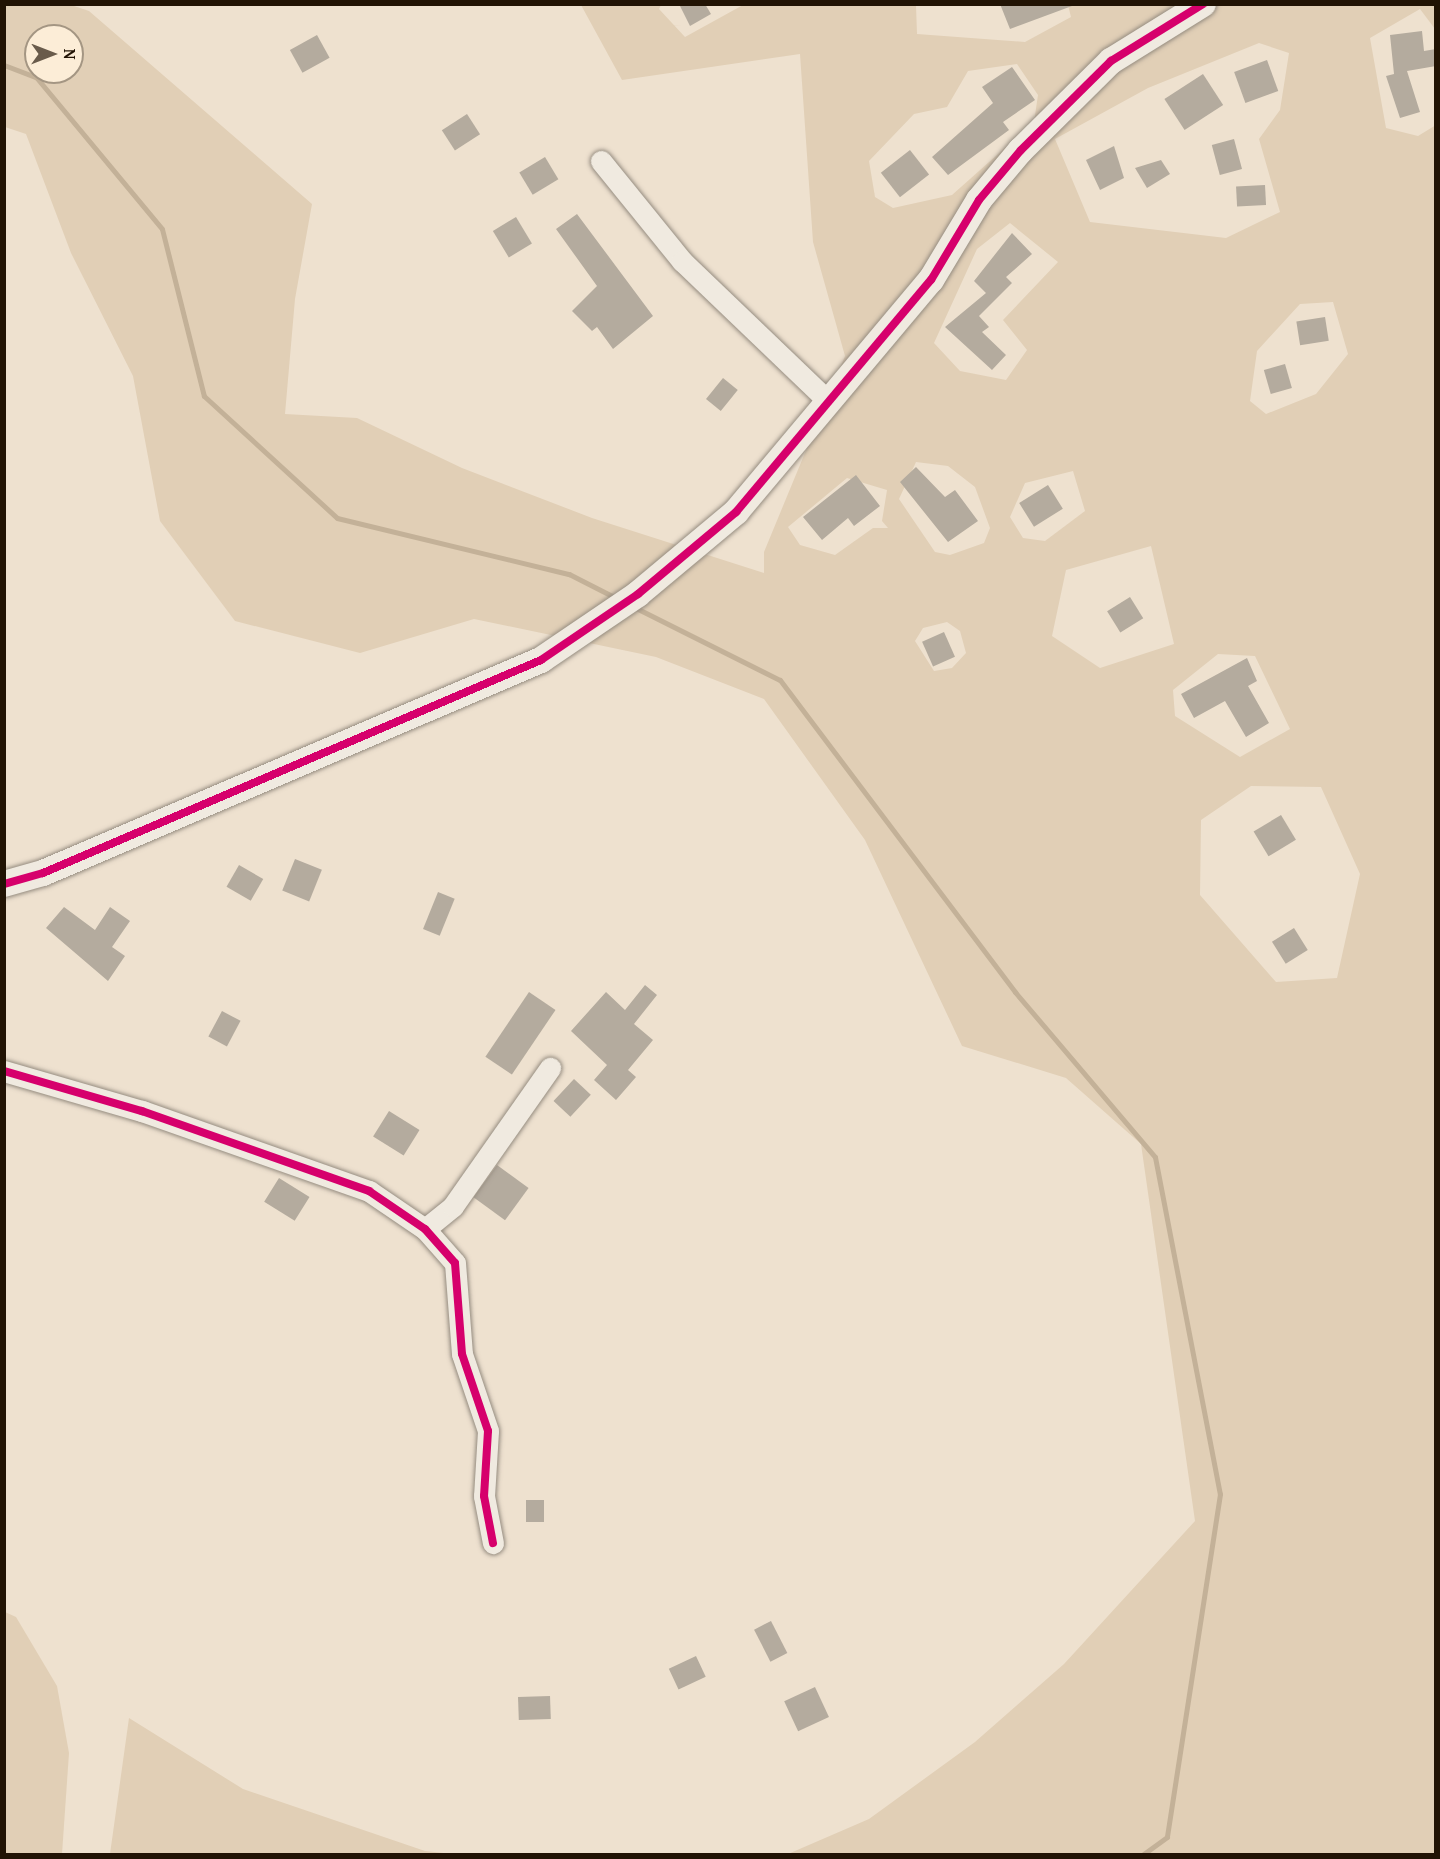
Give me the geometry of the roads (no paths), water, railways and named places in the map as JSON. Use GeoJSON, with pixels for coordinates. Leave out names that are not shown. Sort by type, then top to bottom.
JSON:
{"type":"FeatureCollection","features":[{"type":"Feature","properties":{"kind":"street"},"geometry":{"type":"LineString","coordinates":[[4,884],[43,873],[540,660],[638,594],[736,512],[826,399],[931,280],[979,200],[1021,150],[1111,61],[1203,4]]}},
{"type":"Feature","properties":{"kind":"street"},"geometry":{"type":"LineString","coordinates":[[601,161],[682,261],[826,399]]}},
{"type":"Feature","properties":{"kind":"street"},"geometry":{"type":"LineString","coordinates":[[425,1229],[453,1206],[550,1068]]}},
{"type":"Feature","properties":{"kind":"street"},"geometry":{"type":"LineString","coordinates":[[4,1071],[152,1115],[369,1191],[425,1229],[455,1263],[462,1354],[488,1431],[484,1496],[493,1543]]}},
{"type":"Feature","properties":{"kind":"waterway"},"geometry":{"type":"LineString","coordinates":[[4,65],[36,77],[162,229],[204,396],[337,518],[569,574],[618,599]]}},
{"type":"Feature","properties":{"kind":"waterway"},"geometry":{"type":"LineString","coordinates":[[634,607],[780,680],[1015,992],[1155,1157],[1220,1494],[1167,1837],[1144,1854]]}}]}
